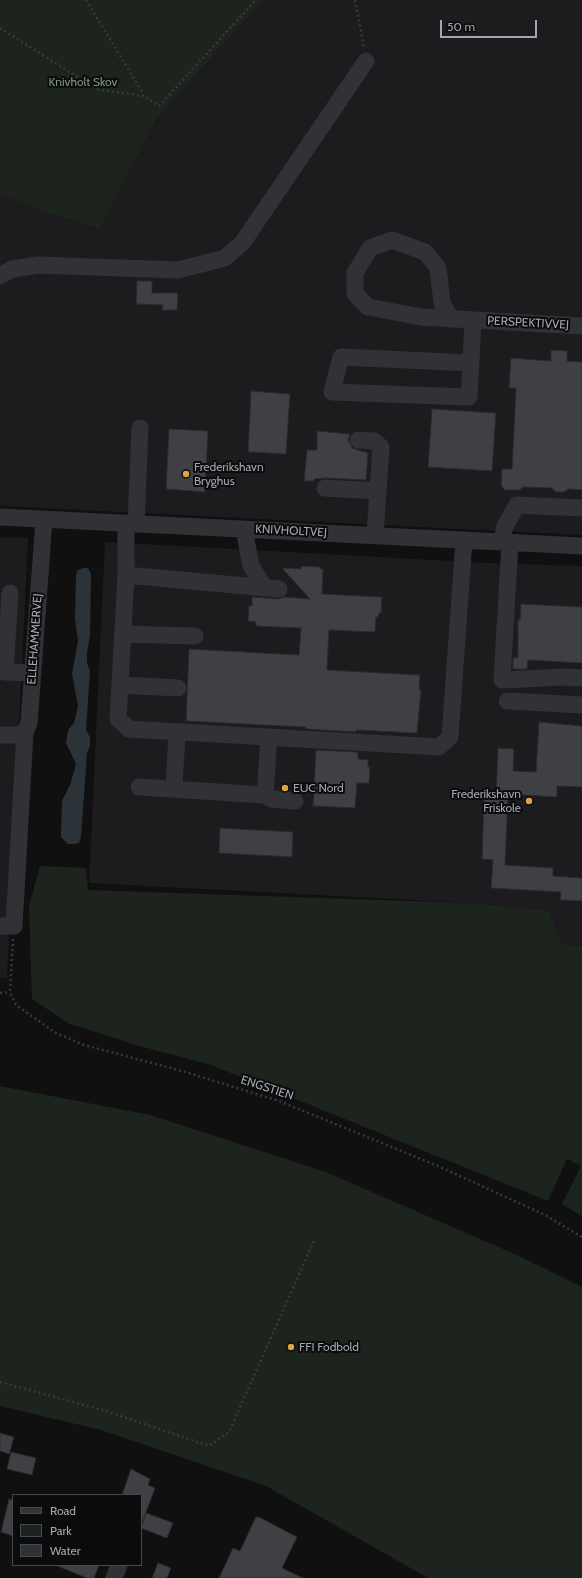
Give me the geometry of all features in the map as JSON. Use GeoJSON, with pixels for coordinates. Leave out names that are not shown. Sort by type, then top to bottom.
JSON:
{"type":"FeatureCollection","features":[{"type":"Feature","properties":{"kind":"street"},"geometry":{"type":"LineString","coordinates":[[0,276],[12,269],[38,265],[178,270],[225,258],[243,242],[366,61]]}},
{"type":"Feature","properties":{"kind":"street","name":"PERSPEKTIVVEJ"},"geometry":{"type":"LineString","coordinates":[[451,319],[442,303],[438,268],[425,252],[392,240],[370,248],[355,273],[355,294],[368,307],[421,317],[451,319],[582,326]]}},
{"type":"Feature","properties":{"kind":"street"},"geometry":{"type":"LineString","coordinates":[[471,363],[341,357],[332,392],[469,397],[471,363],[473,320]]}},
{"type":"Feature","properties":{"kind":"street"},"geometry":{"type":"LineString","coordinates":[[140,428],[126,575],[118,719],[129,729],[439,747],[450,737],[464,540]]}},
{"type":"Feature","properties":{"kind":"street"},"geometry":{"type":"LineString","coordinates":[[358,440],[374,441],[381,447],[375,535]]}},
{"type":"Feature","properties":{"kind":"street"},"geometry":{"type":"LineString","coordinates":[[325,488],[378,490]]}},
{"type":"Feature","properties":{"kind":"street"},"geometry":{"type":"LineString","coordinates":[[582,508],[517,505],[504,528],[507,542],[502,680],[563,677],[582,678]]}},
{"type":"Feature","properties":{"kind":"street","name":"KNIVHOLTVEJ"},"geometry":{"type":"LineString","coordinates":[[0,517],[582,546]]}},
{"type":"Feature","properties":{"kind":"street","name":"ELLEHAMMERVEJ"},"geometry":{"type":"LineString","coordinates":[[7,926],[25,733],[29,723],[44,520]]}},
{"type":"Feature","properties":{"kind":"street"},"geometry":{"type":"LineString","coordinates":[[126,575],[272,588],[251,566],[244,529]]}},
{"type":"Feature","properties":{"kind":"street"},"geometry":{"type":"LineString","coordinates":[[10,593],[5,672],[33,673]]}},
{"type":"Feature","properties":{"kind":"street"},"geometry":{"type":"LineString","coordinates":[[123,634],[195,636]]}},
{"type":"Feature","properties":{"kind":"street"},"geometry":{"type":"LineString","coordinates":[[120,685],[178,688]]}},
{"type":"Feature","properties":{"kind":"street"},"geometry":{"type":"LineString","coordinates":[[507,702],[582,705]]}},
{"type":"Feature","properties":{"kind":"street"},"geometry":{"type":"LineString","coordinates":[[174,789],[177,732]]}},
{"type":"Feature","properties":{"kind":"street"},"geometry":{"type":"LineString","coordinates":[[0,735],[25,733]]}},
{"type":"Feature","properties":{"kind":"street"},"geometry":{"type":"LineString","coordinates":[[266,795],[269,737]]}},
{"type":"Feature","properties":{"kind":"street"},"geometry":{"type":"LineString","coordinates":[[139,787],[266,795],[271,799],[294,801]]}},
{"type":"Feature","properties":{"kind":"street"},"geometry":{"type":"LineString","coordinates":[[114,1578],[119,1566]]}},
{"type":"Feature","properties":{"kind":"path"},"geometry":{"type":"LineString","coordinates":[[86,0],[144,96],[159,106],[256,0]]}},
{"type":"Feature","properties":{"kind":"path"},"geometry":{"type":"LineString","coordinates":[[355,0],[366,61]]}},
{"type":"Feature","properties":{"kind":"path"},"geometry":{"type":"LineString","coordinates":[[0,28],[96,89],[144,96]]}},
{"type":"Feature","properties":{"kind":"path"},"geometry":{"type":"LineString","coordinates":[[0,994],[10,992],[7,926]]}},
{"type":"Feature","properties":{"kind":"path","name":"ENGSTIEN"},"geometry":{"type":"LineString","coordinates":[[10,992],[16,1005],[56,1032],[84,1045],[279,1101],[444,1169],[545,1215],[582,1237]]}},
{"type":"Feature","properties":{"kind":"path"},"geometry":{"type":"LineString","coordinates":[[0,1382],[106,1410],[209,1446],[228,1432],[314,1241]]}},
{"type":"Feature","properties":{"kind":"shaded area"},"geometry":{"type":"Polygon","coordinates":[[[263,0],[582,0],[582,535],[0,506],[0,193],[34,209],[100,229],[156,120],[263,0]]]}},
{"type":"Feature","properties":{"kind":"shaded area"},"geometry":{"type":"Polygon","coordinates":[[[0,537],[28,538],[7,978],[0,978],[0,537]]]}},
{"type":"Feature","properties":{"kind":"shaded area","name":"EUC Nord"},"geometry":{"type":"Polygon","coordinates":[[[105,542],[488,563],[582,566],[582,946],[562,944],[548,910],[471,903],[89,883],[105,542]]]}},
{"type":"Feature","properties":{"kind":"green space","name":"Knivholt Skov"},"geometry":{"type":"Polygon","coordinates":[[[0,0],[263,0],[156,120],[100,229],[34,209],[0,193],[0,0]]]}},
{"type":"Feature","properties":{"kind":"green space"},"geometry":{"type":"Polygon","coordinates":[[[40,866],[86,868],[88,890],[471,903],[548,910],[562,944],[582,946],[582,1216],[562,1204],[581,1166],[567,1159],[548,1201],[211,1065],[136,1045],[68,1023],[32,999],[29,906],[40,866]]]}},
{"type":"Feature","properties":{"kind":"green space","name":"FFI Fodbold"},"geometry":{"type":"Polygon","coordinates":[[[0,1086],[150,1115],[326,1172],[519,1256],[582,1287],[582,1578],[428,1578],[266,1486],[101,1430],[0,1406],[0,1086]]]}},
{"type":"Feature","properties":{"kind":"water"},"geometry":{"type":"Polygon","coordinates":[[[88,568],[91,574],[90,635],[87,653],[87,663],[90,671],[86,730],[90,737],[90,746],[87,753],[81,837],[79,843],[68,844],[61,837],[62,801],[70,785],[76,764],[66,743],[68,730],[74,723],[78,706],[72,674],[78,641],[75,619],[76,575],[78,570],[88,568]]]}},
{"type":"Feature","properties":{"kind":"building"},"geometry":{"type":"Polygon","coordinates":[[[137,281],[152,281],[152,293],[178,293],[177,310],[162,310],[163,305],[136,304],[137,281]]]}},
{"type":"Feature","properties":{"kind":"building"},"geometry":{"type":"Polygon","coordinates":[[[551,350],[567,351],[567,361],[582,362],[582,490],[568,489],[564,492],[556,492],[552,488],[524,487],[519,490],[505,490],[501,485],[502,469],[512,469],[516,388],[509,388],[511,358],[551,361],[551,350]]]}},
{"type":"Feature","properties":{"kind":"building"},"geometry":{"type":"Polygon","coordinates":[[[251,391],[290,394],[286,454],[248,452],[251,391]]]}},
{"type":"Feature","properties":{"kind":"building"},"geometry":{"type":"Polygon","coordinates":[[[432,409],[496,413],[492,471],[428,467],[432,409]]]}},
{"type":"Feature","properties":{"kind":"building","name":"Frederikshavn Bryghus"},"geometry":{"type":"Polygon","coordinates":[[[169,429],[208,431],[205,492],[166,489],[169,429]]]}},
{"type":"Feature","properties":{"kind":"building"},"geometry":{"type":"Polygon","coordinates":[[[317,431],[350,434],[348,440],[352,448],[368,453],[366,480],[326,478],[314,479],[314,481],[304,481],[307,450],[317,450],[317,431]]]}},
{"type":"Feature","properties":{"kind":"building"},"geometry":{"type":"Polygon","coordinates":[[[301,566],[320,567],[320,569],[323,569],[322,594],[382,597],[381,613],[379,613],[378,617],[376,617],[375,632],[329,630],[327,670],[420,675],[419,690],[421,690],[417,733],[356,730],[356,732],[307,729],[305,727],[186,721],[189,649],[299,655],[301,628],[256,626],[256,622],[248,621],[249,606],[252,606],[252,597],[310,599],[282,568],[301,569],[301,566]]]}},
{"type":"Feature","properties":{"kind":"building"},"geometry":{"type":"Polygon","coordinates":[[[521,604],[582,607],[582,663],[528,660],[527,669],[513,669],[513,658],[518,658],[518,620],[520,620],[521,604]]]}},
{"type":"Feature","properties":{"kind":"building"},"geometry":{"type":"Polygon","coordinates":[[[539,722],[582,726],[582,787],[557,786],[557,797],[508,794],[505,865],[553,868],[553,876],[582,878],[582,901],[560,900],[561,892],[491,888],[493,860],[482,859],[484,798],[496,799],[498,748],[514,749],[513,771],[536,772],[539,722]]]}},
{"type":"Feature","properties":{"kind":"building"},"geometry":{"type":"Polygon","coordinates":[[[316,750],[355,752],[358,753],[358,759],[368,760],[368,767],[370,767],[369,783],[357,783],[355,808],[313,806],[316,750]]]}},
{"type":"Feature","properties":{"kind":"building"},"geometry":{"type":"Polygon","coordinates":[[[220,828],[293,832],[292,857],[219,853],[220,828]]]}},
{"type":"Feature","properties":{"kind":"building"},"geometry":{"type":"Polygon","coordinates":[[[0,1433],[14,1437],[9,1454],[0,1451],[0,1433]]]}},
{"type":"Feature","properties":{"kind":"building"},"geometry":{"type":"Polygon","coordinates":[[[11,1452],[36,1458],[32,1475],[7,1469],[11,1452]]]}},
{"type":"Feature","properties":{"kind":"building"},"geometry":{"type":"Polygon","coordinates":[[[131,1469],[150,1479],[148,1485],[155,1488],[142,1523],[142,1494],[122,1494],[131,1469]]]}},
{"type":"Feature","properties":{"kind":"building"},"geometry":{"type":"Polygon","coordinates":[[[9,1499],[12,1500],[12,1536],[1,1532],[9,1499]]]}},
{"type":"Feature","properties":{"kind":"building"},"geometry":{"type":"Polygon","coordinates":[[[146,1513],[173,1523],[167,1538],[142,1528],[146,1513]]]}},
{"type":"Feature","properties":{"kind":"building"},"geometry":{"type":"Polygon","coordinates":[[[256,1517],[259,1517],[297,1537],[282,1568],[303,1578],[219,1578],[233,1548],[240,1551],[256,1517]]]}},
{"type":"Feature","properties":{"kind":"building"},"geometry":{"type":"Polygon","coordinates":[[[158,1563],[171,1568],[167,1578],[152,1578],[158,1563]]]}},
{"type":"Feature","properties":{"kind":"building"},"geometry":{"type":"Polygon","coordinates":[[[57,1566],[99,1566],[94,1578],[87,1578],[57,1566]]]}},
{"type":"Feature","properties":{"kind":"place","name":"Frederikshavn Bryghus"},"geometry":{"type":"Point","coordinates":[186,474]}},
{"type":"Feature","properties":{"kind":"place","name":"EUC Nord"},"geometry":{"type":"Point","coordinates":[285,788]}},
{"type":"Feature","properties":{"kind":"place","name":"Frederikshavn Friskole"},"geometry":{"type":"Point","coordinates":[529,801]}},
{"type":"Feature","properties":{"kind":"place","name":"FFI Fodbold"},"geometry":{"type":"Point","coordinates":[291,1347]}}]}
